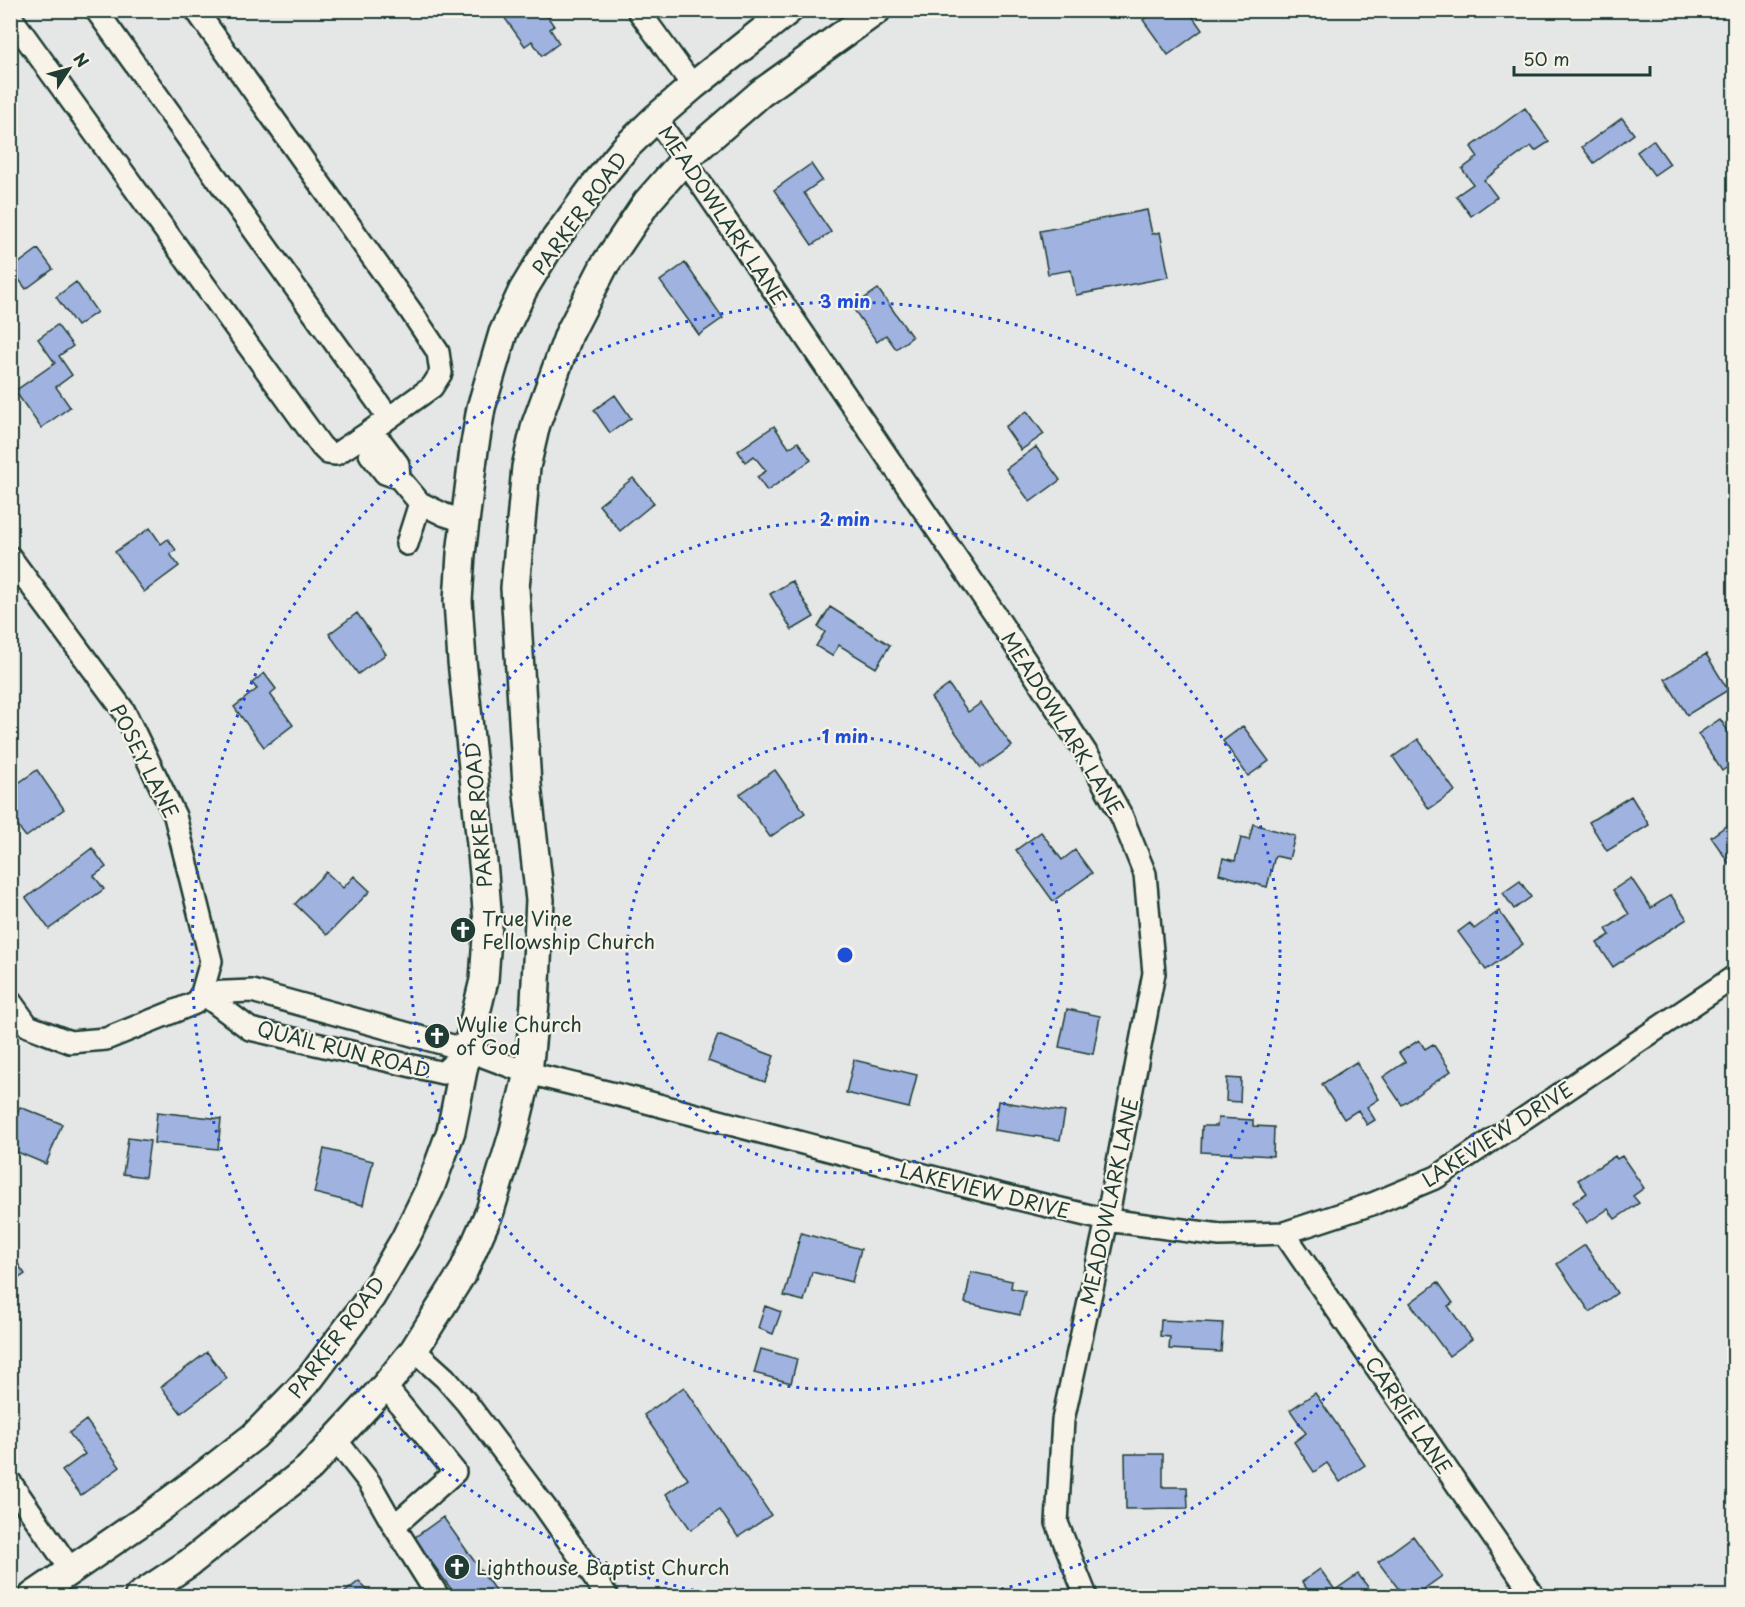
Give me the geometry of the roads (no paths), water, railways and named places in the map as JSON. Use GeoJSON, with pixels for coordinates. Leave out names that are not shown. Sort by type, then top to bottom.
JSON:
{"type":"FeatureCollection","features":[{"type":"Feature","properties":{"kind":"main road","name":"PARKER ROAD"},"geometry":{"type":"LineString","coordinates":[[33,1596],[147,1518],[254,1436],[311,1377],[371,1297],[405,1239],[430,1188],[451,1131],[484,980],[488,923],[458,601],[461,554],[482,408],[503,333],[523,290],[548,249],[625,148],[693,86],[789,10]]}},
{"type":"Feature","properties":{"kind":"main road"},"geometry":{"type":"LineString","coordinates":[[139,1596],[189,1563],[309,1468],[385,1386],[414,1350],[462,1272],[490,1211],[514,1131],[528,1073],[536,991],[540,900],[527,785],[514,588],[526,467],[536,424],[569,334],[604,266],[647,202],[685,159],[761,93],[877,10]]}},
{"type":"Feature","properties":{"kind":"street"},"geometry":{"type":"LineString","coordinates":[[96,10],[389,418]]}},
{"type":"Feature","properties":{"kind":"street"},"geometry":{"type":"LineString","coordinates":[[10,16],[321,446],[328,453],[336,454],[367,438],[389,418],[432,387],[441,372],[438,352],[196,10]]}},
{"type":"Feature","properties":{"kind":"street"},"geometry":{"type":"LineString","coordinates":[[638,10],[693,86]]}},
{"type":"Feature","properties":{"kind":"street","name":"MEADOWLARK LANE"},"geometry":{"type":"LineString","coordinates":[[656,118],[1092,762],[1122,817],[1145,874],[1155,973],[1107,1220],[1062,1428],[1057,1522],[1086,1596]]}},
{"type":"Feature","properties":{"kind":"street"},"geometry":{"type":"LineString","coordinates":[[367,438],[370,454],[385,473],[399,478],[420,503],[464,521],[470,489]]}},
{"type":"Feature","properties":{"kind":"street"},"geometry":{"type":"LineString","coordinates":[[406,544],[420,503]]}},
{"type":"Feature","properties":{"kind":"street","name":"POSEY LANE"},"geometry":{"type":"LineString","coordinates":[[10,557],[124,711],[175,816],[211,961],[202,993]]}},
{"type":"Feature","properties":{"kind":"street","name":"LAKEVIEW DRIVE"},"geometry":{"type":"LineString","coordinates":[[467,1050],[528,1073],[985,1191],[1107,1220],[1220,1235],[1284,1233],[1375,1203],[1437,1177],[1734,977]]}},
{"type":"Feature","properties":{"kind":"street","name":"QUAIL RUN ROAD"},"geometry":{"type":"LineString","coordinates":[[202,993],[252,990],[467,1050]]}},
{"type":"Feature","properties":{"kind":"street"},"geometry":{"type":"LineString","coordinates":[[10,1001],[28,1026],[70,1042],[106,1040],[195,1003],[202,993]]}},
{"type":"Feature","properties":{"kind":"street","name":"QUAIL RUN ROAD"},"geometry":{"type":"LineString","coordinates":[[202,993],[250,1029],[443,1073],[467,1050]]}},
{"type":"Feature","properties":{"kind":"street","name":"CARRIE LANE"},"geometry":{"type":"LineString","coordinates":[[1284,1233],[1533,1596]]}},
{"type":"Feature","properties":{"kind":"street"},"geometry":{"type":"LineString","coordinates":[[414,1350],[445,1378],[466,1402],[545,1507],[607,1596]]}},
{"type":"Feature","properties":{"kind":"street"},"geometry":{"type":"LineString","coordinates":[[385,1386],[455,1472],[394,1526]]}},
{"type":"Feature","properties":{"kind":"street"},"geometry":{"type":"LineString","coordinates":[[336,1440],[369,1482],[438,1596]]}},
{"type":"Feature","properties":{"kind":"street"},"geometry":{"type":"LineString","coordinates":[[10,1482],[71,1570]]}},
{"type":"Feature","properties":{"kind":"place","name":"True Vine Fellowship Church"},"geometry":{"type":"Point","coordinates":[463,930]}},
{"type":"Feature","properties":{"kind":"place","name":"Wylie Church of God"},"geometry":{"type":"Point","coordinates":[437,1036]}},
{"type":"Feature","properties":{"kind":"place","name":"Lighthouse Baptist Church"},"geometry":{"type":"Point","coordinates":[457,1567]}}]}
